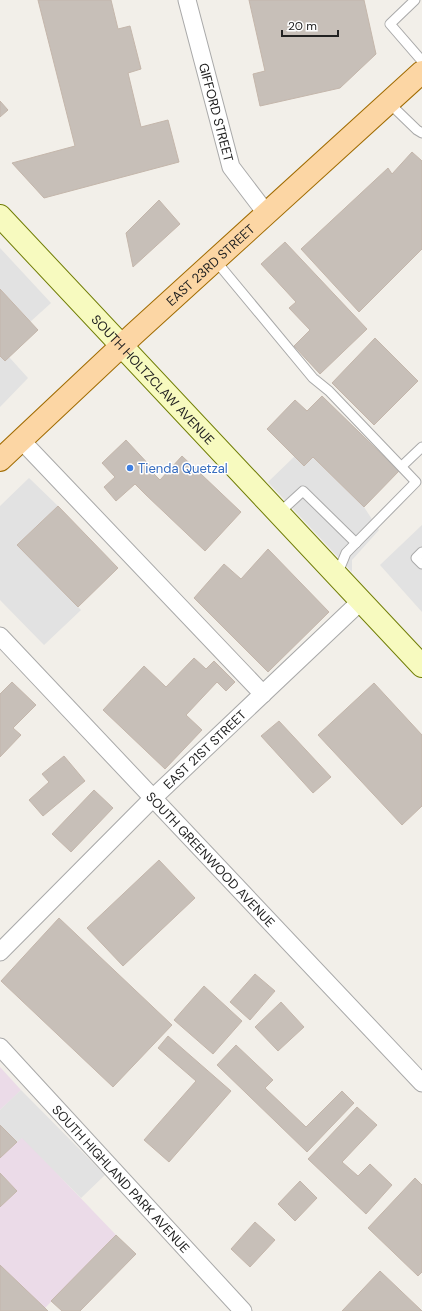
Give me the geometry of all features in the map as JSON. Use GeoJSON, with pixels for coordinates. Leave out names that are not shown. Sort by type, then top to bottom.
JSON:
{"type":"FeatureCollection","features":[{"type":"Feature","properties":{"kind":"main road","name":"EAST 23RD STREET"},"geometry":{"type":"LineString","coordinates":[[0,460],[122,344],[422,72]]}},
{"type":"Feature","properties":{"kind":"main road","name":"SOUTH HOLTZCLAW AVENUE"},"geometry":{"type":"LineString","coordinates":[[0,216],[122,344],[422,666]]}},
{"type":"Feature","properties":{"kind":"street","name":"GIFFORD STREET"},"geometry":{"type":"LineString","coordinates":[[187,0],[230,168],[266,213]]}},
{"type":"Feature","properties":{"kind":"street"},"geometry":{"type":"LineString","coordinates":[[21,440],[263,694]]}},
{"type":"Feature","properties":{"kind":"street","name":"EAST 21ST STREET"},"geometry":{"type":"LineString","coordinates":[[0,952],[153,798],[361,601]]}},
{"type":"Feature","properties":{"kind":"street","name":"SOUTH GREENWOOD AVENUE"},"geometry":{"type":"LineString","coordinates":[[0,636],[422,1083]]}},
{"type":"Feature","properties":{"kind":"street","name":"SOUTH HIGHLAND PARK AVENUE"},"geometry":{"type":"LineString","coordinates":[[0,1047],[243,1311]]}},
{"type":"Feature","properties":{"kind":"lane"},"geometry":{"type":"LineString","coordinates":[[415,0],[390,24],[422,61]]}},
{"type":"Feature","properties":{"kind":"lane"},"geometry":{"type":"LineString","coordinates":[[388,102],[422,133]]}},
{"type":"Feature","properties":{"kind":"lane"},"geometry":{"type":"LineString","coordinates":[[215,260],[313,378],[330,391],[416,482],[346,553],[337,576]]}},
{"type":"Feature","properties":{"kind":"lane"},"geometry":{"type":"LineString","coordinates":[[402,466],[422,447]]}},
{"type":"Feature","properties":{"kind":"lane"},"geometry":{"type":"LineString","coordinates":[[279,513],[303,491],[356,543]]}},
{"type":"Feature","properties":{"kind":"lane"},"geometry":{"type":"LineString","coordinates":[[422,552],[416,558],[422,564]]}},
{"type":"Feature","properties":{"kind":"shaded area"},"geometry":{"type":"Polygon","coordinates":[[[0,248],[51,303],[30,322],[0,289],[0,248]]]}},
{"type":"Feature","properties":{"kind":"shaded area"},"geometry":{"type":"Polygon","coordinates":[[[0,356],[5,361],[9,357],[28,378],[0,407],[0,356]]]}},
{"type":"Feature","properties":{"kind":"shaded area"},"geometry":{"type":"Polygon","coordinates":[[[295,456],[313,457],[364,507],[379,530],[352,560],[352,572],[268,482],[295,456]]]}},
{"type":"Feature","properties":{"kind":"shaded area"},"geometry":{"type":"Polygon","coordinates":[[[29,478],[58,506],[18,545],[81,610],[44,645],[0,600],[0,506],[29,478]]]}},
{"type":"Feature","properties":{"kind":"shaded area"},"geometry":{"type":"Polygon","coordinates":[[[422,525],[422,612],[380,565],[422,525]]]}},
{"type":"Feature","properties":{"kind":"shaded area"},"geometry":{"type":"Polygon","coordinates":[[[0,1067],[21,1090],[0,1110],[0,1067]]]}},
{"type":"Feature","properties":{"kind":"shaded area"},"geometry":{"type":"Polygon","coordinates":[[[21,1090],[105,1175],[81,1198],[22,1138],[17,1142],[0,1125],[0,1110],[21,1090]]]}},
{"type":"Feature","properties":{"kind":"shaded area"},"geometry":{"type":"Polygon","coordinates":[[[22,1137],[116,1235],[45,1308],[0,1265],[0,1207],[17,1191],[0,1173],[0,1158],[22,1137]]]}},
{"type":"Feature","properties":{"kind":"building"},"geometry":{"type":"Polygon","coordinates":[[[38,0],[111,0],[118,29],[130,26],[141,69],[128,73],[141,127],[168,120],[179,162],[44,198],[12,163],[75,146],[38,0]]]}},
{"type":"Feature","properties":{"kind":"building"},"geometry":{"type":"Polygon","coordinates":[[[249,0],[364,0],[376,54],[340,88],[260,106],[253,74],[265,71],[249,0]]]}},
{"type":"Feature","properties":{"kind":"building"},"geometry":{"type":"Polygon","coordinates":[[[0,101],[8,110],[0,117],[0,101]]]}},
{"type":"Feature","properties":{"kind":"building"},"geometry":{"type":"Polygon","coordinates":[[[412,152],[422,161],[422,249],[359,312],[301,249],[388,168],[392,174],[412,152]]]}},
{"type":"Feature","properties":{"kind":"building"},"geometry":{"type":"Polygon","coordinates":[[[159,200],[180,224],[133,267],[126,233],[159,200]]]}},
{"type":"Feature","properties":{"kind":"building"},"geometry":{"type":"Polygon","coordinates":[[[285,242],[367,329],[320,374],[294,346],[310,330],[289,308],[296,302],[261,264],[285,242]]]}},
{"type":"Feature","properties":{"kind":"building"},"geometry":{"type":"Polygon","coordinates":[[[0,289],[38,330],[5,361],[0,356],[0,289]]]}},
{"type":"Feature","properties":{"kind":"building"},"geometry":{"type":"Polygon","coordinates":[[[375,338],[418,381],[374,425],[332,383],[375,338]]]}},
{"type":"Feature","properties":{"kind":"building"},"geometry":{"type":"Polygon","coordinates":[[[322,396],[399,471],[364,507],[313,457],[304,466],[267,429],[295,400],[307,411],[322,396]]]}},
{"type":"Feature","properties":{"kind":"building"},"geometry":{"type":"Polygon","coordinates":[[[126,440],[152,468],[150,470],[160,480],[182,456],[241,512],[205,551],[135,484],[116,501],[104,487],[115,477],[102,463],[126,440]]]}},
{"type":"Feature","properties":{"kind":"building"},"geometry":{"type":"Polygon","coordinates":[[[58,506],[118,568],[78,607],[17,545],[58,506]]]}},
{"type":"Feature","properties":{"kind":"building"},"geometry":{"type":"Polygon","coordinates":[[[268,549],[329,612],[268,672],[194,598],[224,564],[241,579],[268,549]]]}},
{"type":"Feature","properties":{"kind":"building"},"geometry":{"type":"Polygon","coordinates":[[[194,658],[206,669],[214,661],[235,682],[226,691],[217,682],[186,715],[202,730],[165,769],[103,710],[144,666],[166,687],[194,658]]]}},
{"type":"Feature","properties":{"kind":"building"},"geometry":{"type":"Polygon","coordinates":[[[12,682],[36,705],[13,728],[21,735],[0,757],[0,694],[12,682]]]}},
{"type":"Feature","properties":{"kind":"building"},"geometry":{"type":"Polygon","coordinates":[[[374,683],[422,735],[422,806],[402,825],[318,735],[374,683]]]}},
{"type":"Feature","properties":{"kind":"building"},"geometry":{"type":"Polygon","coordinates":[[[279,721],[331,777],[313,793],[261,736],[279,721]]]}},
{"type":"Feature","properties":{"kind":"building"},"geometry":{"type":"Polygon","coordinates":[[[64,756],[85,781],[43,816],[29,800],[49,782],[42,774],[64,756]]]}},
{"type":"Feature","properties":{"kind":"building"},"geometry":{"type":"Polygon","coordinates":[[[94,790],[113,808],[71,852],[52,834],[94,790]]]}},
{"type":"Feature","properties":{"kind":"building"},"geometry":{"type":"Polygon","coordinates":[[[159,860],[195,898],[123,966],[87,928],[159,860]]]}},
{"type":"Feature","properties":{"kind":"building"},"geometry":{"type":"Polygon","coordinates":[[[59,918],[172,1025],[113,1087],[1,981],[59,918]]]}},
{"type":"Feature","properties":{"kind":"building"},"geometry":{"type":"Polygon","coordinates":[[[255,974],[275,991],[250,1020],[230,1002],[255,974]]]}},
{"type":"Feature","properties":{"kind":"building"},"geometry":{"type":"Polygon","coordinates":[[[204,986],[242,1021],[213,1054],[174,1020],[204,986]]]}},
{"type":"Feature","properties":{"kind":"building"},"geometry":{"type":"Polygon","coordinates":[[[281,1002],[304,1027],[278,1051],[255,1027],[281,1002]]]}},
{"type":"Feature","properties":{"kind":"building"},"geometry":{"type":"Polygon","coordinates":[[[168,1036],[231,1091],[169,1162],[144,1140],[196,1081],[158,1048],[168,1036]]]}},
{"type":"Feature","properties":{"kind":"building"},"geometry":{"type":"Polygon","coordinates":[[[236,1045],[273,1080],[265,1088],[306,1127],[342,1091],[354,1103],[307,1152],[217,1065],[236,1045]]]}},
{"type":"Feature","properties":{"kind":"building"},"geometry":{"type":"Polygon","coordinates":[[[357,1107],[377,1125],[342,1162],[358,1176],[370,1164],[392,1185],[366,1214],[308,1159],[357,1107]]]}},
{"type":"Feature","properties":{"kind":"building"},"geometry":{"type":"Polygon","coordinates":[[[0,1125],[17,1142],[0,1158],[0,1125]]]}},
{"type":"Feature","properties":{"kind":"building"},"geometry":{"type":"Polygon","coordinates":[[[0,1173],[17,1191],[0,1207],[0,1173]]]}},
{"type":"Feature","properties":{"kind":"building"},"geometry":{"type":"Polygon","coordinates":[[[415,1178],[422,1185],[422,1272],[418,1276],[368,1228],[415,1178]]]}},
{"type":"Feature","properties":{"kind":"building"},"geometry":{"type":"Polygon","coordinates":[[[300,1181],[317,1198],[295,1221],[278,1204],[300,1181]]]}},
{"type":"Feature","properties":{"kind":"building"},"geometry":{"type":"Polygon","coordinates":[[[255,1222],[275,1240],[250,1267],[231,1249],[255,1222]]]}},
{"type":"Feature","properties":{"kind":"building"},"geometry":{"type":"Polygon","coordinates":[[[116,1235],[136,1254],[80,1311],[62,1311],[51,1301],[116,1235]]]}},
{"type":"Feature","properties":{"kind":"building"},"geometry":{"type":"Polygon","coordinates":[[[0,1265],[45,1308],[48,1311],[0,1311],[0,1265]]]}},
{"type":"Feature","properties":{"kind":"building"},"geometry":{"type":"Polygon","coordinates":[[[380,1271],[422,1311],[342,1311],[380,1271]]]}},
{"type":"Feature","properties":{"kind":"place","name":"Tienda Quetzal"},"geometry":{"type":"Point","coordinates":[130,468]}}]}
